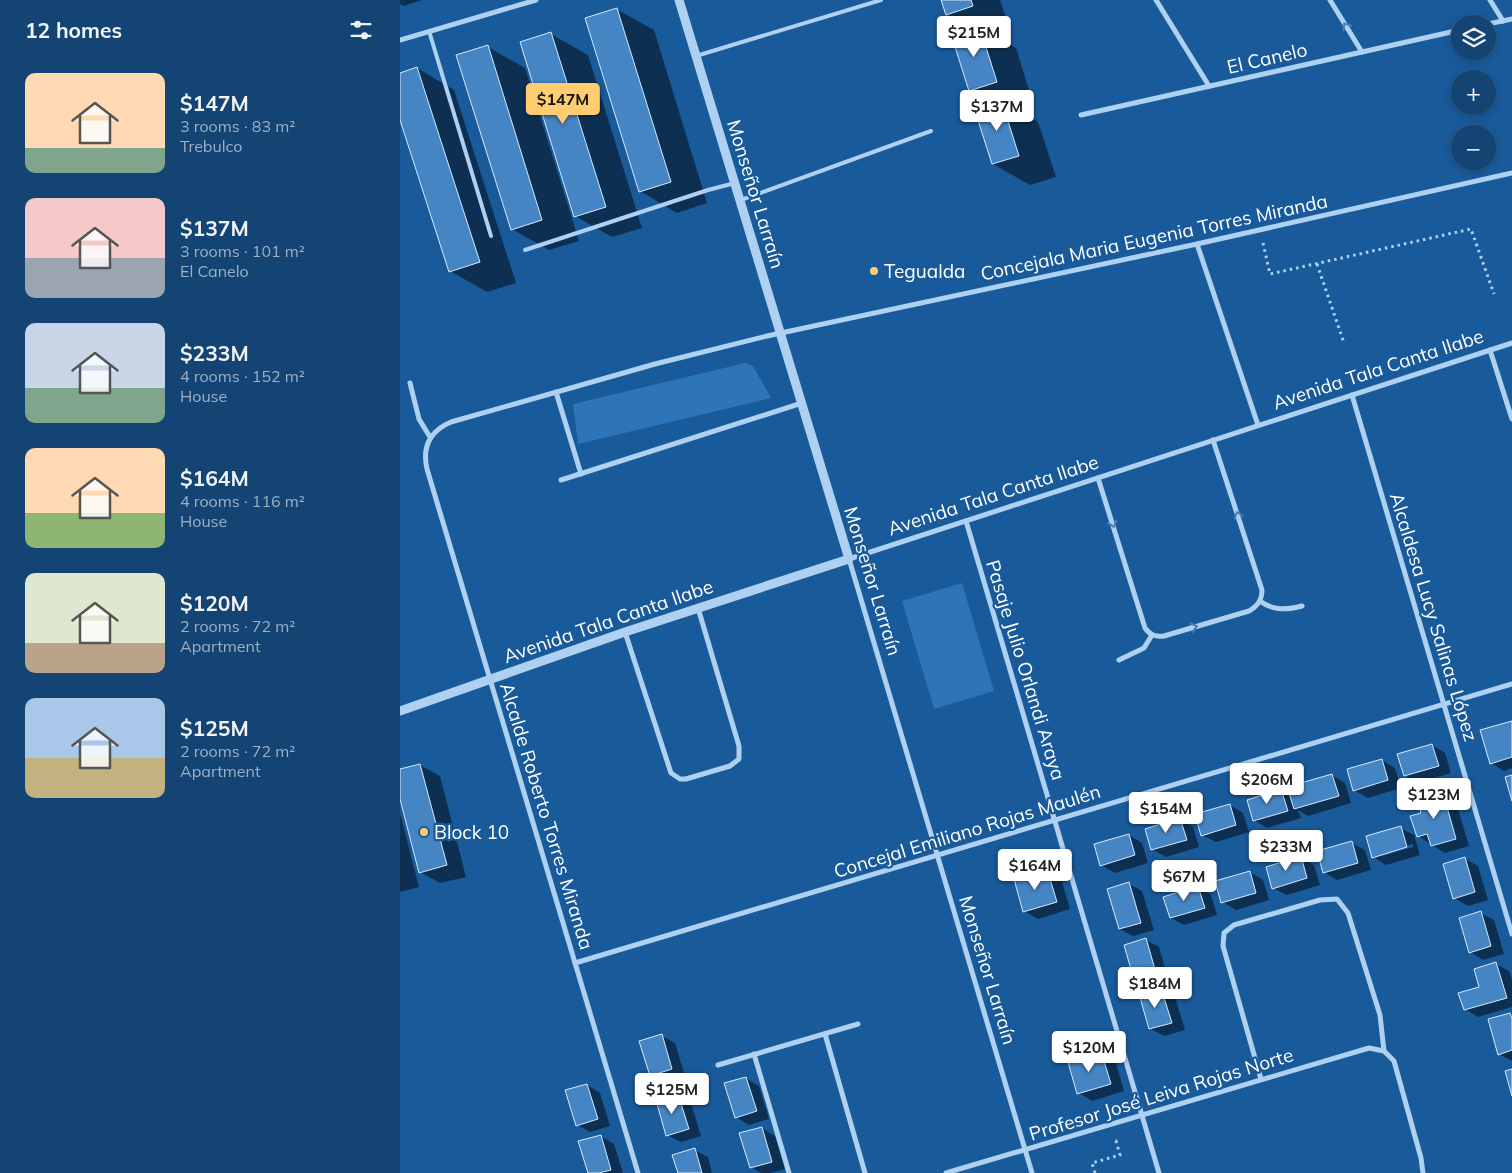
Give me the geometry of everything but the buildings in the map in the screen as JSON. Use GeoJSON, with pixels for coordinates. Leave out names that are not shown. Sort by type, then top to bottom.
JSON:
{"type":"FeatureCollection","features":[{"type":"Feature","properties":{"kind":"street"},"geometry":{"type":"LineString","coordinates":[[400,40],[536,0]]}},
{"type":"Feature","properties":{"kind":"street","name":"Monseñor Larraín"},"geometry":{"type":"LineString","coordinates":[[679,0],[736,183],[1032,1173]]}},
{"type":"Feature","properties":{"kind":"street"},"geometry":{"type":"LineString","coordinates":[[1156,0],[1209,86]]}},
{"type":"Feature","properties":{"kind":"street"},"geometry":{"type":"LineString","coordinates":[[1330,0],[1362,52]]}},
{"type":"Feature","properties":{"kind":"street"},"geometry":{"type":"LineString","coordinates":[[1490,0],[1503,21]]}},
{"type":"Feature","properties":{"kind":"street"},"geometry":{"type":"LineString","coordinates":[[1496,22],[1512,18]]}},
{"type":"Feature","properties":{"kind":"street","name":"El Canelo"},"geometry":{"type":"LineString","coordinates":[[1081,115],[1451,32]]}},
{"type":"Feature","properties":{"kind":"street","name":"Concejala Maria Eugenia Torres Miranda"},"geometry":{"type":"LineString","coordinates":[[430,438],[436,430],[451,422],[654,364],[781,334],[1512,174]]}},
{"type":"Feature","properties":{"kind":"street"},"geometry":{"type":"LineString","coordinates":[[1197,244],[1258,426]]}},
{"type":"Feature","properties":{"kind":"street","name":"Avenida Tala Canta Ilabe"},"geometry":{"type":"LineString","coordinates":[[400,711],[625,632],[1512,343]]}},
{"type":"Feature","properties":{"kind":"street"},"geometry":{"type":"LineString","coordinates":[[1490,350],[1512,419]]}},
{"type":"Feature","properties":{"kind":"street"},"geometry":{"type":"LineString","coordinates":[[410,383],[419,419],[430,438]]}},
{"type":"Feature","properties":{"kind":"street"},"geometry":{"type":"LineString","coordinates":[[556,392],[581,474]]}},
{"type":"Feature","properties":{"kind":"street","name":"Alcaldesa Lucy Salinas López"},"geometry":{"type":"LineString","coordinates":[[1352,395],[1512,934]]}},
{"type":"Feature","properties":{"kind":"street"},"geometry":{"type":"LineString","coordinates":[[561,480],[802,403]]}},
{"type":"Feature","properties":{"kind":"street","name":"Alcalde Roberto Torres Miranda"},"geometry":{"type":"LineString","coordinates":[[430,438],[426,448],[425,459],[427,469],[638,1173]]}},
{"type":"Feature","properties":{"kind":"street"},"geometry":{"type":"LineString","coordinates":[[1098,478],[1145,628],[1152,635],[1164,636],[1249,611],[1255,608],[1260,601],[1262,590],[1213,440]]}},
{"type":"Feature","properties":{"kind":"street","name":"Pasaje Julio Orlandi Araya"},"geometry":{"type":"LineString","coordinates":[[966,521],[1160,1173]]}},
{"type":"Feature","properties":{"kind":"street"},"geometry":{"type":"LineString","coordinates":[[1260,601],[1270,607],[1280,609],[1302,606]]}},
{"type":"Feature","properties":{"kind":"street"},"geometry":{"type":"LineString","coordinates":[[625,632],[671,773],[680,779],[686,779],[730,766],[739,759],[739,746],[698,608]]}},
{"type":"Feature","properties":{"kind":"street"},"geometry":{"type":"LineString","coordinates":[[1119,660],[1144,648],[1152,635]]}},
{"type":"Feature","properties":{"kind":"street","name":"Concejal Emiliano Rojas Maulén"},"geometry":{"type":"LineString","coordinates":[[575,963],[1512,684]]}},
{"type":"Feature","properties":{"kind":"street"},"geometry":{"type":"LineString","coordinates":[[1261,1079],[1223,946],[1224,933],[1234,925],[1320,900],[1337,899],[1348,913],[1380,1015],[1384,1051],[1390,1055],[1397,1068],[1421,1158],[1422,1173]]}},
{"type":"Feature","properties":{"kind":"street"},"geometry":{"type":"LineString","coordinates":[[718,1065],[858,1024]]}},
{"type":"Feature","properties":{"kind":"street"},"geometry":{"type":"LineString","coordinates":[[825,1034],[865,1173]]}},
{"type":"Feature","properties":{"kind":"street","name":"Profesor José Leiva Rojas Norte"},"geometry":{"type":"LineString","coordinates":[[946,1173],[1362,1049],[1384,1051]]}},
{"type":"Feature","properties":{"kind":"street"},"geometry":{"type":"LineString","coordinates":[[754,1054],[789,1173]]}},
{"type":"Feature","properties":{"kind":"lane"},"geometry":{"type":"LineString","coordinates":[[696,56],[880,0]]}},
{"type":"Feature","properties":{"kind":"lane"},"geometry":{"type":"LineString","coordinates":[[429,32],[491,236]]}},
{"type":"Feature","properties":{"kind":"lane"},"geometry":{"type":"LineString","coordinates":[[741,200],[931,131]]}},
{"type":"Feature","properties":{"kind":"lane"},"geometry":{"type":"LineString","coordinates":[[525,250],[708,190],[736,183]]}},
{"type":"Feature","properties":{"kind":"path"},"geometry":{"type":"LineString","coordinates":[[1260,230],[1270,274],[1471,229],[1494,294]]}},
{"type":"Feature","properties":{"kind":"path"},"geometry":{"type":"LineString","coordinates":[[1317,264],[1344,342]]}},
{"type":"Feature","properties":{"kind":"path"},"geometry":{"type":"LineString","coordinates":[[1095,1173],[1092,1163],[1120,1155],[1116,1141],[1108,1144]]}},
{"type":"Feature","properties":{"kind":"shaded area"},"geometry":{"type":"Polygon","coordinates":[[[745,363],[753,366],[771,398],[578,444],[573,404],[745,363]]]}},
{"type":"Feature","properties":{"kind":"shaded area"},"geometry":{"type":"Polygon","coordinates":[[[962,583],[994,691],[934,709],[902,601],[962,583]]]}},
{"type":"Feature","properties":{"kind":"place","name":"Tegualda"},"geometry":{"type":"Point","coordinates":[874,271]}},
{"type":"Feature","properties":{"kind":"place","name":"Block 10"},"geometry":{"type":"Point","coordinates":[424,832]}}]}
